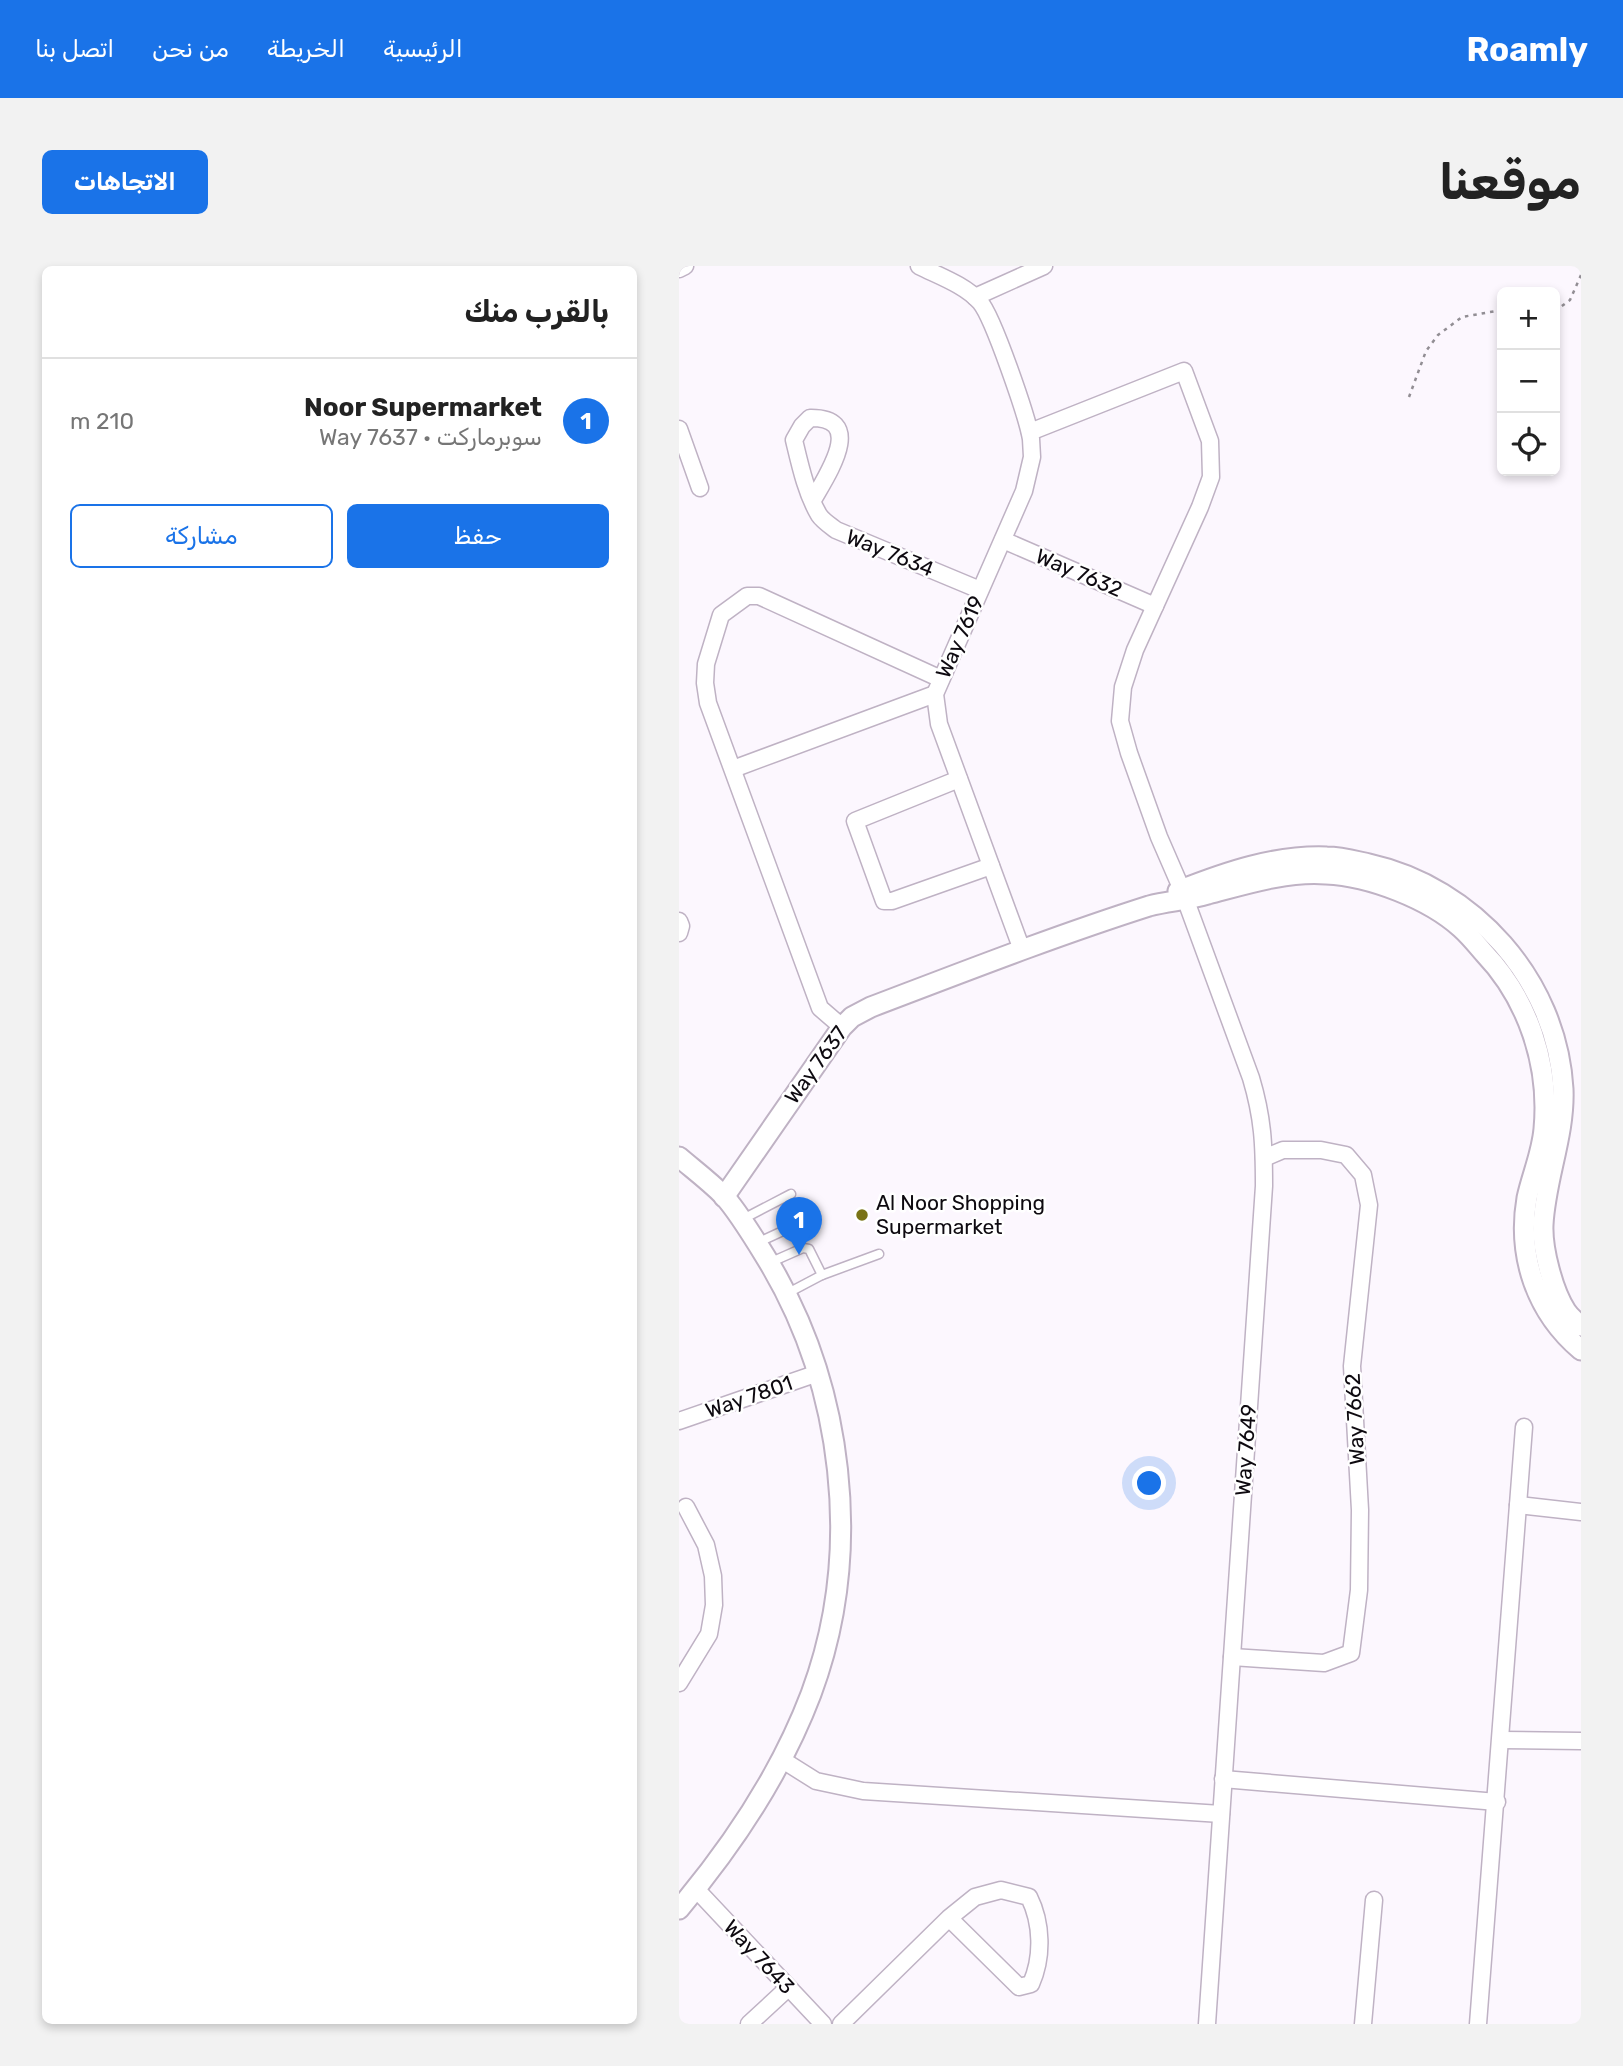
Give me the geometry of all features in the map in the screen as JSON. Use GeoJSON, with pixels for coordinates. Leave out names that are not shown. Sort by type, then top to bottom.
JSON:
{"type":"FeatureCollection","features":[{"type":"Feature","properties":{"kind":"street"},"geometry":{"type":"LineString","coordinates":[[679,269],[685,266]]}},
{"type":"Feature","properties":{"kind":"street","name":"Way 7619"},"geometry":{"type":"LineString","coordinates":[[919,266],[954,283],[980,302],[991,320],[1030,432],[1032,457],[1024,491],[938,687],[939,724],[1022,950]]}},
{"type":"Feature","properties":{"kind":"street"},"geometry":{"type":"LineString","coordinates":[[975,297],[1044,266]]}},
{"type":"Feature","properties":{"kind":"street","name":"Way 7649"},"geometry":{"type":"LineString","coordinates":[[1030,432],[1184,371],[1210,441],[1211,477],[1135,650],[1123,687],[1120,721],[1159,837],[1184,895],[1257,1099],[1264,1138],[1262,1214],[1207,2024]]}},
{"type":"Feature","properties":{"kind":"street","name":"Way 7634"},"geometry":{"type":"LineString","coordinates":[[813,500],[840,450],[839,432],[833,423],[823,418],[810,418],[794,440],[802,473],[813,500],[820,517],[836,530],[980,590]]}},
{"type":"Feature","properties":{"kind":"street"},"geometry":{"type":"LineString","coordinates":[[679,429],[700,488]]}},
{"type":"Feature","properties":{"kind":"street","name":"Way 7632"},"geometry":{"type":"LineString","coordinates":[[1003,540],[1155,606]]}},
{"type":"Feature","properties":{"kind":"street"},"geometry":{"type":"LineString","coordinates":[[842,1027],[820,1008],[708,703],[706,664],[721,615],[747,596],[759,596],[938,687]]}},
{"type":"Feature","properties":{"kind":"street"},"geometry":{"type":"LineString","coordinates":[[733,769],[938,687]]}},
{"type":"Feature","properties":{"kind":"street"},"geometry":{"type":"LineString","coordinates":[[959,779],[855,821],[879,890],[884,901],[892,901],[991,866]]}},
{"type":"Feature","properties":{"kind":"street"},"geometry":{"type":"LineString","coordinates":[[1184,895],[1259,863],[1300,857],[1330,857],[1384,868],[1414,878],[1458,903],[1495,935],[1525,973],[1541,1004],[1554,1040],[1563,1089],[1556,1155],[1543,1226],[1554,1285],[1566,1312],[1581,1326]]}},
{"type":"Feature","properties":{"kind":"street"},"geometry":{"type":"LineString","coordinates":[[1022,950],[1153,905],[1166,896],[1304,874],[1328,874],[1358,879],[1403,893],[1461,928],[1511,986],[1529,1021],[1544,1087],[1544,1129],[1525,1219],[1529,1273],[1556,1325],[1581,1350]]}},
{"type":"Feature","properties":{"kind":"street"},"geometry":{"type":"LineString","coordinates":[[679,921],[679,933]]}},
{"type":"Feature","properties":{"kind":"street","name":"Way 7637"},"geometry":{"type":"LineString","coordinates":[[724,1197],[842,1027],[852,1017],[871,1007],[1022,950]]}},
{"type":"Feature","properties":{"kind":"street","name":"Way 7662"},"geometry":{"type":"LineString","coordinates":[[1232,1657],[1324,1663],[1351,1653],[1359,1590],[1360,1510],[1352,1366],[1369,1205],[1363,1175],[1346,1155],[1321,1150],[1283,1150],[1264,1158]]}},
{"type":"Feature","properties":{"kind":"street"},"geometry":{"type":"LineString","coordinates":[[679,1157],[724,1197],[757,1242],[786,1294],[818,1373],[831,1427],[841,1524],[834,1611],[811,1694],[781,1759],[735,1837],[679,1909]]}},
{"type":"Feature","properties":{"kind":"street","name":"Way 7801"},"geometry":{"type":"LineString","coordinates":[[679,1421],[818,1373]]}},
{"type":"Feature","properties":{"kind":"street"},"geometry":{"type":"LineString","coordinates":[[1478,2024],[1524,1427]]}},
{"type":"Feature","properties":{"kind":"street"},"geometry":{"type":"LineString","coordinates":[[1518,1504],[1581,1513]]}},
{"type":"Feature","properties":{"kind":"street"},"geometry":{"type":"LineString","coordinates":[[679,1683],[709,1634],[714,1605],[713,1576],[706,1545],[686,1507]]}},
{"type":"Feature","properties":{"kind":"street"},"geometry":{"type":"LineString","coordinates":[[1501,1740],[1581,1741]]}},
{"type":"Feature","properties":{"kind":"street"},"geometry":{"type":"LineString","coordinates":[[781,1759],[816,1781],[863,1791],[1221,1814]]}},
{"type":"Feature","properties":{"kind":"street"},"geometry":{"type":"LineString","coordinates":[[1223,1779],[1497,1802]]}},
{"type":"Feature","properties":{"kind":"street","name":"Way 7643"},"geometry":{"type":"LineString","coordinates":[[696,1889],[823,2024]]}},
{"type":"Feature","properties":{"kind":"street"},"geometry":{"type":"LineString","coordinates":[[841,2024],[949,1918],[975,1897],[1001,1890],[1029,1897],[1037,1913],[1039,1967],[1031,1984],[1019,1987],[949,1918]]}},
{"type":"Feature","properties":{"kind":"street"},"geometry":{"type":"LineString","coordinates":[[1363,2024],[1374,1900]]}},
{"type":"Feature","properties":{"kind":"street"},"geometry":{"type":"LineString","coordinates":[[749,2024],[788,1988]]}},
{"type":"Feature","properties":{"kind":"lane"},"geometry":{"type":"LineString","coordinates":[[740,1220],[791,1194]]}},
{"type":"Feature","properties":{"kind":"lane"},"geometry":{"type":"LineString","coordinates":[[757,1242],[811,1218]]}},
{"type":"Feature","properties":{"kind":"lane"},"geometry":{"type":"LineString","coordinates":[[769,1263],[803,1248],[809,1249],[822,1275]]}},
{"type":"Feature","properties":{"kind":"lane"},"geometry":{"type":"LineString","coordinates":[[786,1294],[822,1275],[879,1254]]}},
{"type":"Feature","properties":{"kind":"path"},"geometry":{"type":"LineString","coordinates":[[1560,308],[1570,300],[1581,275]]}},
{"type":"Feature","properties":{"kind":"path"},"geometry":{"type":"LineString","coordinates":[[1409,397],[1426,351],[1438,335],[1462,317],[1497,311]]}},
{"type":"Feature","properties":{"kind":"place","name":"Al Noor Shopping Supermarket"},"geometry":{"type":"Point","coordinates":[862,1215]}},
{"type":"Feature","properties":{"kind":"place","name":"Noor Supermarket"},"geometry":{"type":"Point","coordinates":[799,1255]}}]}
